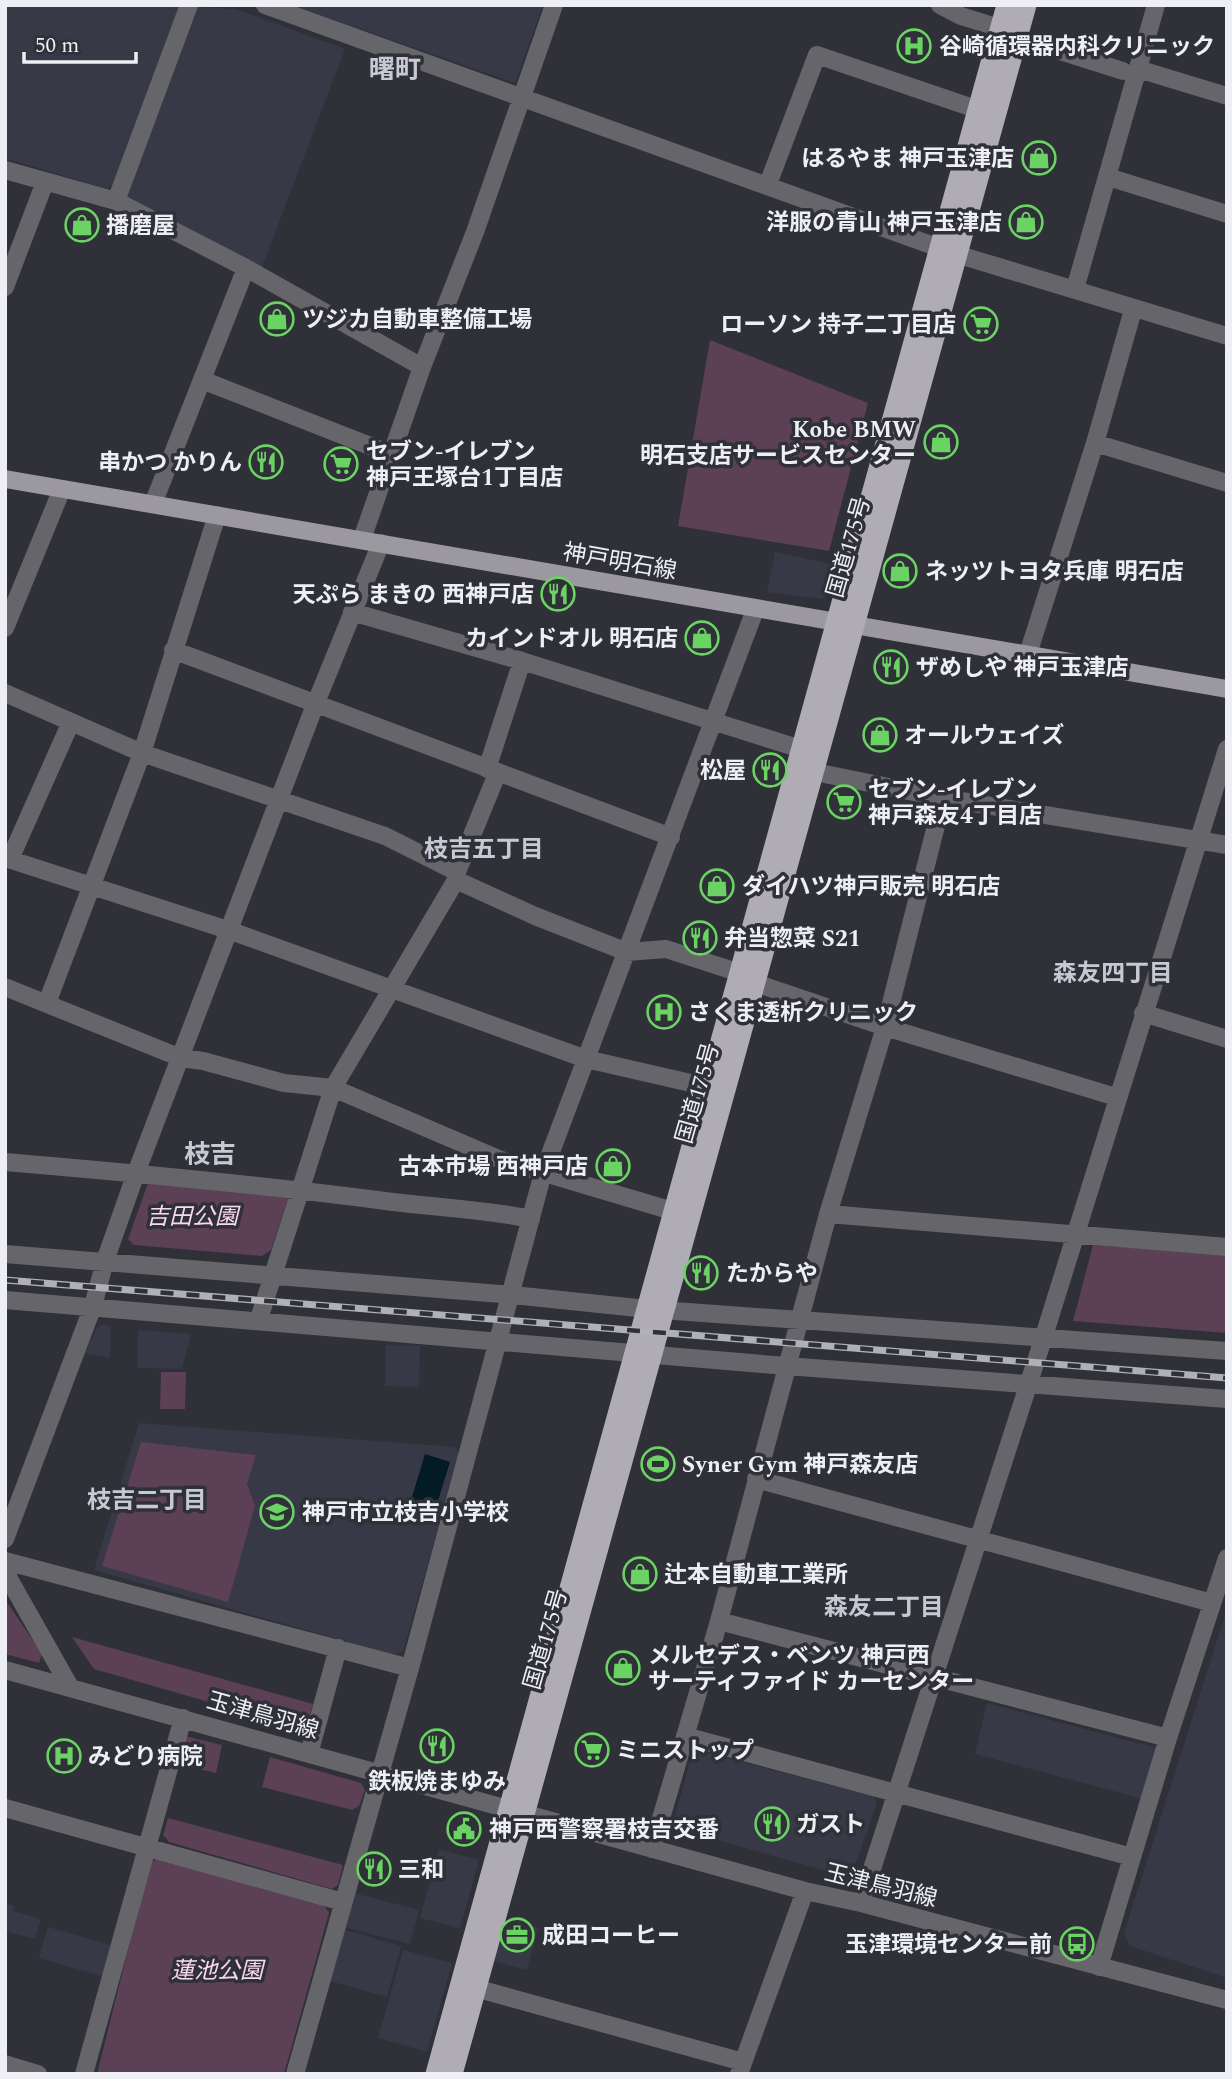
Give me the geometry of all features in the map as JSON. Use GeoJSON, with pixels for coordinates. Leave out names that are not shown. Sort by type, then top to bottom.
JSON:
{"type":"FeatureCollection","features":[{"type":"Feature","properties":{"kind":"highway","name":"国道175号"},"geometry":{"type":"LineString","coordinates":[[1007,5],[1014,34]]}},
{"type":"Feature","properties":{"kind":"highway","name":"国道175号"},"geometry":{"type":"LineString","coordinates":[[452,2074],[468,1987],[747,978],[803,764],[986,113],[1026,5]]}},
{"type":"Feature","properties":{"kind":"highway","name":"国道175号"},"geometry":{"type":"LineString","coordinates":[[681,1215],[708,1087],[747,978]]}},
{"type":"Feature","properties":{"kind":"highway","name":"国道175号"},"geometry":{"type":"LineString","coordinates":[[436,2074],[468,1987]]}},
{"type":"Feature","properties":{"kind":"main road","name":"神戸明石線"},"geometry":{"type":"LineString","coordinates":[[5,479],[1227,689]]}},
{"type":"Feature","properties":{"kind":"street"},"geometry":{"type":"LineString","coordinates":[[116,201],[189,5]]}},
{"type":"Feature","properties":{"kind":"street"},"geometry":{"type":"LineString","coordinates":[[265,5],[948,250],[1133,310],[1227,337]]}},
{"type":"Feature","properties":{"kind":"street"},"geometry":{"type":"LineString","coordinates":[[362,539],[422,367],[475,232],[554,5]]}},
{"type":"Feature","properties":{"kind":"street"},"geometry":{"type":"LineString","coordinates":[[940,5],[1014,34],[1130,70],[1227,96]]}},
{"type":"Feature","properties":{"kind":"street"},"geometry":{"type":"LineString","coordinates":[[1075,289],[1108,177],[1130,70],[1156,5]]}},
{"type":"Feature","properties":{"kind":"street"},"geometry":{"type":"LineString","coordinates":[[768,184],[817,55],[986,113]]}},
{"type":"Feature","properties":{"kind":"street"},"geometry":{"type":"LineString","coordinates":[[5,170],[116,201],[246,268],[422,367]]}},
{"type":"Feature","properties":{"kind":"street"},"geometry":{"type":"LineString","coordinates":[[1108,177],[1227,214]]}},
{"type":"Feature","properties":{"kind":"street"},"geometry":{"type":"LineString","coordinates":[[6,280],[45,182]]}},
{"type":"Feature","properties":{"kind":"street"},"geometry":{"type":"LineString","coordinates":[[153,504],[246,268]]}},
{"type":"Feature","properties":{"kind":"street"},"geometry":{"type":"LineString","coordinates":[[1028,654],[1095,443],[1133,310]]}},
{"type":"Feature","properties":{"kind":"street"},"geometry":{"type":"LineString","coordinates":[[202,380],[393,455]]}},
{"type":"Feature","properties":{"kind":"street"},"geometry":{"type":"LineString","coordinates":[[1095,443],[1227,483]]}},
{"type":"Feature","properties":{"kind":"street"},"geometry":{"type":"LineString","coordinates":[[5,628],[62,489]]}},
{"type":"Feature","properties":{"kind":"street"},"geometry":{"type":"LineString","coordinates":[[47,1003],[142,753],[217,515]]}},
{"type":"Feature","properties":{"kind":"street"},"geometry":{"type":"LineString","coordinates":[[5,1539],[93,1306],[105,1261],[136,1173],[315,705],[381,543]]}},
{"type":"Feature","properties":{"kind":"street"},"geometry":{"type":"LineString","coordinates":[[295,2074],[501,1340],[543,1173],[755,610]]}},
{"type":"Feature","properties":{"kind":"street"},"geometry":{"type":"LineString","coordinates":[[352,612],[713,720],[803,764],[943,797],[1227,845]]}},
{"type":"Feature","properties":{"kind":"street"},"geometry":{"type":"LineString","coordinates":[[173,650],[671,837]]}},
{"type":"Feature","properties":{"kind":"street"},"geometry":{"type":"LineString","coordinates":[[259,1319],[333,1088],[393,989],[456,876],[492,771],[522,661]]}},
{"type":"Feature","properties":{"kind":"street"},"geometry":{"type":"LineString","coordinates":[[5,693],[142,753],[385,836],[535,916],[627,952],[666,949],[884,1027],[1116,1097]]}},
{"type":"Feature","properties":{"kind":"street"},"geometry":{"type":"LineString","coordinates":[[71,722],[8,858],[230,931],[586,1059],[708,1087]]}},
{"type":"Feature","properties":{"kind":"street"},"geometry":{"type":"LineString","coordinates":[[861,1903],[1044,1336],[1116,1097],[1227,749]]}},
{"type":"Feature","properties":{"kind":"street"},"geometry":{"type":"LineString","coordinates":[[652,1849],[719,1621],[828,1213],[884,1027],[943,797]]}},
{"type":"Feature","properties":{"kind":"street"},"geometry":{"type":"LineString","coordinates":[[5,987],[181,1058],[203,1061],[284,1083],[333,1088],[501,1160],[681,1215]]}},
{"type":"Feature","properties":{"kind":"street"},"geometry":{"type":"LineString","coordinates":[[1143,1013],[1227,1039]]}},
{"type":"Feature","properties":{"kind":"street"},"geometry":{"type":"LineString","coordinates":[[5,1162],[302,1188],[397,1202],[481,1209],[531,1219]]}},
{"type":"Feature","properties":{"kind":"street"},"geometry":{"type":"LineString","coordinates":[[828,1213],[1227,1247]]}},
{"type":"Feature","properties":{"kind":"street"},"geometry":{"type":"LineString","coordinates":[[5,1254],[513,1294],[799,1321],[1044,1336],[1227,1351]]}},
{"type":"Feature","properties":{"kind":"street"},"geometry":{"type":"LineString","coordinates":[[5,1300],[259,1319],[786,1366],[1227,1399]]}},
{"type":"Feature","properties":{"kind":"street"},"geometry":{"type":"LineString","coordinates":[[756,1479],[978,1537],[1212,1603]]}},
{"type":"Feature","properties":{"kind":"street"},"geometry":{"type":"LineString","coordinates":[[1100,1967],[1168,1738],[1227,1558]]}},
{"type":"Feature","properties":{"kind":"street"},"geometry":{"type":"LineString","coordinates":[[5,1561],[410,1668]]}},
{"type":"Feature","properties":{"kind":"street"},"geometry":{"type":"LineString","coordinates":[[5,1572],[70,1687]]}},
{"type":"Feature","properties":{"kind":"street"},"geometry":{"type":"LineString","coordinates":[[719,1621],[1168,1738]]}},
{"type":"Feature","properties":{"kind":"street"},"geometry":{"type":"LineString","coordinates":[[309,1754],[338,1648]]}},
{"type":"Feature","properties":{"kind":"street","name":"玉津鳥羽線"},"geometry":{"type":"LineString","coordinates":[[5,1670],[805,1891],[861,1903],[1227,2000]]}},
{"type":"Feature","properties":{"kind":"street"},"geometry":{"type":"LineString","coordinates":[[85,2074],[145,1846],[183,1718]]}},
{"type":"Feature","properties":{"kind":"street"},"geometry":{"type":"LineString","coordinates":[[685,1737],[1132,1857]]}},
{"type":"Feature","properties":{"kind":"street"},"geometry":{"type":"LineString","coordinates":[[5,1808],[343,1902]]}},
{"type":"Feature","properties":{"kind":"street"},"geometry":{"type":"LineString","coordinates":[[468,1987],[741,2068],[805,1891]]}},
{"type":"Feature","properties":{"kind":"street"},"geometry":{"type":"LineString","coordinates":[[5,2064],[38,2074]]}},
{"type":"Feature","properties":{"kind":"shaded area"},"geometry":{"type":"Polygon","coordinates":[[[5,5],[180,5],[116,183],[107,189],[5,158],[5,5]]]}},
{"type":"Feature","properties":{"kind":"shaded area"},"geometry":{"type":"Polygon","coordinates":[[[291,5],[543,5],[515,83],[291,5]]]}},
{"type":"Feature","properties":{"kind":"shaded area"},"geometry":{"type":"Polygon","coordinates":[[[198,7],[236,9],[345,49],[262,267],[126,198],[198,7]]]}},
{"type":"Feature","properties":{"kind":"shaded area"},"geometry":{"type":"Polygon","coordinates":[[[775,552],[840,566],[833,589],[823,599],[767,592],[775,552]]]}},
{"type":"Feature","properties":{"kind":"shaded area"},"geometry":{"type":"Polygon","coordinates":[[[103,1325],[111,1326],[110,1358],[85,1353],[97,1328],[103,1325]]]}},
{"type":"Feature","properties":{"kind":"shaded area"},"geometry":{"type":"Polygon","coordinates":[[[138,1330],[191,1334],[182,1369],[137,1368],[138,1330]]]}},
{"type":"Feature","properties":{"kind":"shaded area"},"geometry":{"type":"Polygon","coordinates":[[[386,1345],[420,1346],[419,1387],[385,1386],[386,1345]]]}},
{"type":"Feature","properties":{"kind":"shaded area","name":"神戸市立枝吉小学校"},"geometry":{"type":"Polygon","coordinates":[[[139,1423],[455,1447],[459,1454],[403,1651],[394,1655],[94,1570],[139,1423]]]}},
{"type":"Feature","properties":{"kind":"shaded area"},"geometry":{"type":"Polygon","coordinates":[[[425,1454],[450,1462],[433,1517],[408,1510],[425,1454]]]}},
{"type":"Feature","properties":{"kind":"shaded area"},"geometry":{"type":"Polygon","coordinates":[[[1227,1609],[1227,1978],[1130,1946],[1124,1933],[1227,1609]]]}},
{"type":"Feature","properties":{"kind":"shaded area"},"geometry":{"type":"Polygon","coordinates":[[[987,1703],[1164,1750],[1147,1800],[975,1754],[987,1703]]]}},
{"type":"Feature","properties":{"kind":"shaded area"},"geometry":{"type":"Polygon","coordinates":[[[699,1751],[873,1796],[877,1802],[851,1878],[672,1827],[692,1754],[699,1751]]]}},
{"type":"Feature","properties":{"kind":"shaded area"},"geometry":{"type":"Polygon","coordinates":[[[439,1849],[479,1860],[460,1928],[420,1918],[439,1849]]]}},
{"type":"Feature","properties":{"kind":"shaded area"},"geometry":{"type":"Polygon","coordinates":[[[354,1893],[419,1910],[410,1944],[344,1927],[354,1893]]]}},
{"type":"Feature","properties":{"kind":"shaded area"},"geometry":{"type":"Polygon","coordinates":[[[5,1904],[14,1906],[13,1911],[41,1919],[35,1939],[5,1931],[5,1904]]]}},
{"type":"Feature","properties":{"kind":"shaded area"},"geometry":{"type":"Polygon","coordinates":[[[505,1920],[538,1928],[527,1970],[494,1961],[505,1920]]]}},
{"type":"Feature","properties":{"kind":"shaded area"},"geometry":{"type":"Polygon","coordinates":[[[48,1927],[111,1945],[102,1976],[39,1958],[48,1927]]]}},
{"type":"Feature","properties":{"kind":"shaded area"},"geometry":{"type":"Polygon","coordinates":[[[345,1930],[401,1946],[387,1997],[330,1981],[345,1930]]]}},
{"type":"Feature","properties":{"kind":"shaded area"},"geometry":{"type":"Polygon","coordinates":[[[403,1950],[452,1963],[427,2052],[378,2038],[403,1950]]]}},
{"type":"Feature","properties":{"kind":"green space"},"geometry":{"type":"Polygon","coordinates":[[[710,340],[868,403],[829,551],[678,526],[710,340]]]}},
{"type":"Feature","properties":{"kind":"green space","name":"吉田公園"},"geometry":{"type":"Polygon","coordinates":[[[148,1183],[288,1198],[271,1250],[262,1256],[134,1245],[128,1239],[148,1183]]]}},
{"type":"Feature","properties":{"kind":"green space"},"geometry":{"type":"Polygon","coordinates":[[[1093,1245],[1227,1254],[1227,1333],[1073,1321],[1093,1245]]]}},
{"type":"Feature","properties":{"kind":"green space"},"geometry":{"type":"Polygon","coordinates":[[[161,1372],[186,1372],[185,1409],[160,1409],[161,1372]]]}},
{"type":"Feature","properties":{"kind":"green space"},"geometry":{"type":"Polygon","coordinates":[[[141,1442],[256,1455],[247,1484],[255,1506],[228,1602],[102,1566],[141,1442]]]}},
{"type":"Feature","properties":{"kind":"green space"},"geometry":{"type":"Polygon","coordinates":[[[5,1599],[42,1654],[39,1663],[5,1654],[5,1599]]]}},
{"type":"Feature","properties":{"kind":"green space"},"geometry":{"type":"Polygon","coordinates":[[[72,1637],[313,1704],[306,1730],[94,1669],[72,1637]]]}},
{"type":"Feature","properties":{"kind":"green space"},"geometry":{"type":"Polygon","coordinates":[[[185,1736],[222,1745],[216,1773],[178,1764],[185,1736]]]}},
{"type":"Feature","properties":{"kind":"green space"},"geometry":{"type":"Polygon","coordinates":[[[270,1757],[361,1783],[365,1790],[359,1806],[352,1810],[262,1787],[270,1757]]]}},
{"type":"Feature","properties":{"kind":"green space"},"geometry":{"type":"Polygon","coordinates":[[[168,1818],[343,1865],[338,1885],[332,1889],[169,1842],[163,1835],[168,1818]]]}},
{"type":"Feature","properties":{"kind":"green space","name":"蓮池公園"},"geometry":{"type":"Polygon","coordinates":[[[162,1857],[323,1903],[329,1913],[284,2074],[97,2074],[150,1862],[162,1857]]]}},
{"type":"Feature","properties":{"kind":"railway"},"geometry":{"type":"LineString","coordinates":[[5,1280],[1227,1378]]}},
{"type":"Feature","properties":{"kind":"place","name":"谷崎循環器内科クリニック"},"geometry":{"type":"Point","coordinates":[914,46]}},
{"type":"Feature","properties":{"kind":"place","name":"はるやま 神戸玉津店"},"geometry":{"type":"Point","coordinates":[1039,158]}},
{"type":"Feature","properties":{"kind":"place","name":"洋服の青山 神戸玉津店"},"geometry":{"type":"Point","coordinates":[1026,222]}},
{"type":"Feature","properties":{"kind":"place","name":"播磨屋"},"geometry":{"type":"Point","coordinates":[82,225]}},
{"type":"Feature","properties":{"kind":"place","name":"ツジカ自動車整備工場"},"geometry":{"type":"Point","coordinates":[277,319]}},
{"type":"Feature","properties":{"kind":"place","name":"ローソン 持子二丁目店"},"geometry":{"type":"Point","coordinates":[981,324]}},
{"type":"Feature","properties":{"kind":"place","name":"Kobe BMW 明石支店サービスセンター"},"geometry":{"type":"Point","coordinates":[941,442]}},
{"type":"Feature","properties":{"kind":"place","name":"串かつ かりん"},"geometry":{"type":"Point","coordinates":[266,462]}},
{"type":"Feature","properties":{"kind":"place","name":"セブン-イレブン 神戸王塚台1丁目店"},"geometry":{"type":"Point","coordinates":[341,464]}},
{"type":"Feature","properties":{"kind":"place","name":"ネッツトヨタ兵庫 明石店"},"geometry":{"type":"Point","coordinates":[900,571]}},
{"type":"Feature","properties":{"kind":"place","name":"天ぷら まきの 西神戸店"},"geometry":{"type":"Point","coordinates":[558,594]}},
{"type":"Feature","properties":{"kind":"place","name":"カインドオル 明石店"},"geometry":{"type":"Point","coordinates":[702,638]}},
{"type":"Feature","properties":{"kind":"place","name":"ザめしや 神戸玉津店"},"geometry":{"type":"Point","coordinates":[891,667]}},
{"type":"Feature","properties":{"kind":"place","name":"オールウェイズ"},"geometry":{"type":"Point","coordinates":[880,735]}},
{"type":"Feature","properties":{"kind":"place","name":"松屋"},"geometry":{"type":"Point","coordinates":[770,770]}},
{"type":"Feature","properties":{"kind":"place","name":"セブン-イレブン 神戸森友4丁目店"},"geometry":{"type":"Point","coordinates":[844,802]}},
{"type":"Feature","properties":{"kind":"place","name":"ダイハツ神戸販売 明石店"},"geometry":{"type":"Point","coordinates":[717,886]}},
{"type":"Feature","properties":{"kind":"place","name":"弁当惣菜 S21"},"geometry":{"type":"Point","coordinates":[700,938]}},
{"type":"Feature","properties":{"kind":"place","name":"さくま透析クリニック"},"geometry":{"type":"Point","coordinates":[664,1012]}},
{"type":"Feature","properties":{"kind":"place","name":"古本市場 西神戸店"},"geometry":{"type":"Point","coordinates":[613,1166]}},
{"type":"Feature","properties":{"kind":"place","name":"たからや"},"geometry":{"type":"Point","coordinates":[701,1273]}},
{"type":"Feature","properties":{"kind":"place","name":"Syner Gym 神戸森友店"},"geometry":{"type":"Point","coordinates":[658,1464]}},
{"type":"Feature","properties":{"kind":"place","name":"神戸市立枝吉小学校"},"geometry":{"type":"Point","coordinates":[277,1512]}},
{"type":"Feature","properties":{"kind":"place","name":"辻本自動車工業所"},"geometry":{"type":"Point","coordinates":[640,1574]}},
{"type":"Feature","properties":{"kind":"place","name":"メルセデス・ベンツ 神戸西 サーティファイド カーセンター"},"geometry":{"type":"Point","coordinates":[623,1668]}},
{"type":"Feature","properties":{"kind":"place","name":"鉄板焼まゆみ"},"geometry":{"type":"Point","coordinates":[437,1746]}},
{"type":"Feature","properties":{"kind":"place","name":"ミニストップ"},"geometry":{"type":"Point","coordinates":[592,1750]}},
{"type":"Feature","properties":{"kind":"place","name":"みどり病院"},"geometry":{"type":"Point","coordinates":[64,1756]}},
{"type":"Feature","properties":{"kind":"place","name":"ガスト"},"geometry":{"type":"Point","coordinates":[772,1824]}},
{"type":"Feature","properties":{"kind":"place","name":"神戸西警察署枝吉交番"},"geometry":{"type":"Point","coordinates":[464,1829]}},
{"type":"Feature","properties":{"kind":"place","name":"三和"},"geometry":{"type":"Point","coordinates":[374,1869]}},
{"type":"Feature","properties":{"kind":"place","name":"成田コーヒー"},"geometry":{"type":"Point","coordinates":[517,1935]}},
{"type":"Feature","properties":{"kind":"place","name":"玉津環境センター前"},"geometry":{"type":"Point","coordinates":[1077,1944]}},
{"type":"Feature","properties":{"kind":"district","name":"曙町"},"geometry":{"type":"Point","coordinates":[395,69]}},
{"type":"Feature","properties":{"kind":"district","name":"枝吉五丁目"},"geometry":{"type":"Point","coordinates":[484,849]}},
{"type":"Feature","properties":{"kind":"district","name":"森友四丁目"},"geometry":{"type":"Point","coordinates":[1113,973]}},
{"type":"Feature","properties":{"kind":"district","name":"枝吉"},"geometry":{"type":"Point","coordinates":[210,1154]}},
{"type":"Feature","properties":{"kind":"district","name":"枝吉二丁目"},"geometry":{"type":"Point","coordinates":[147,1500]}},
{"type":"Feature","properties":{"kind":"district","name":"森友二丁目"},"geometry":{"type":"Point","coordinates":[884,1607]}}]}
